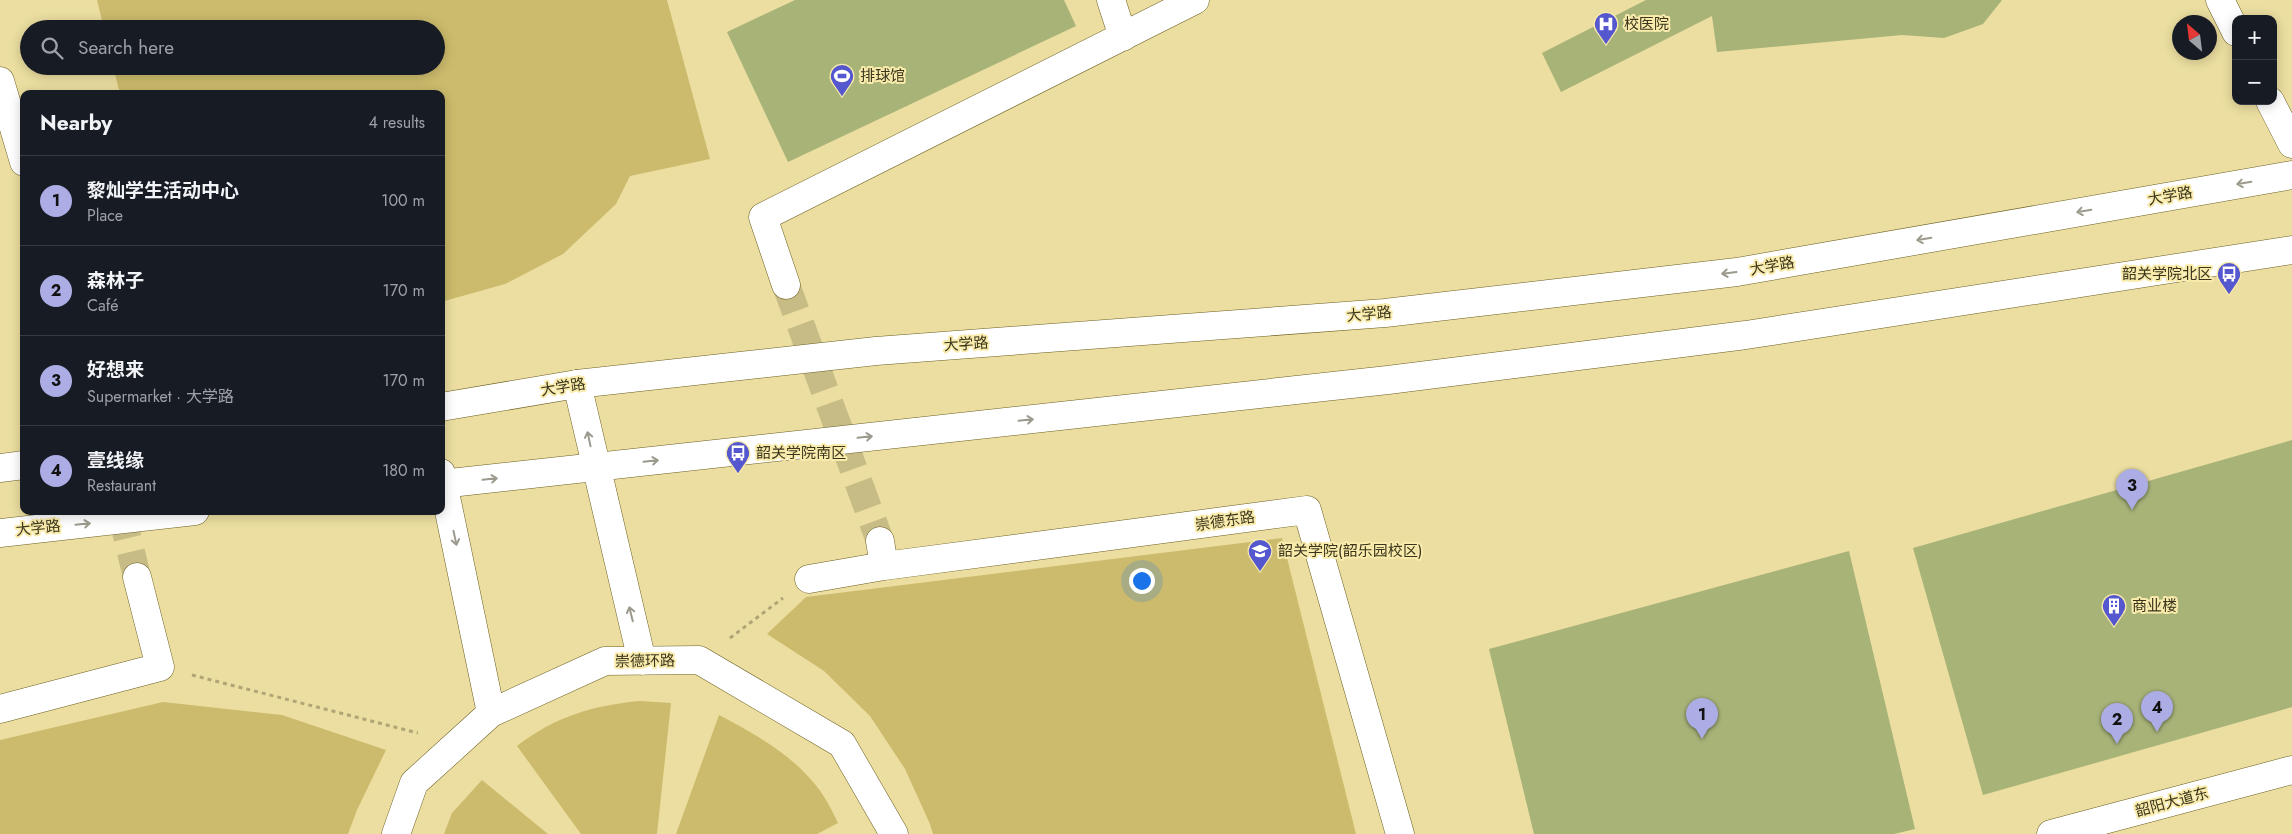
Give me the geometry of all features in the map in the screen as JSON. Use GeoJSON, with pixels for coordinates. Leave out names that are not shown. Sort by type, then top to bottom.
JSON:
{"type":"FeatureCollection","features":[{"type":"Feature","properties":{"kind":"main road"},"geometry":{"type":"LineString","coordinates":[[1111,0],[1123,36]]}},
{"type":"Feature","properties":{"kind":"main road"},"geometry":{"type":"LineString","coordinates":[[786,285],[763,217],[1195,0]]}},
{"type":"Feature","properties":{"kind":"main road"},"geometry":{"type":"LineString","coordinates":[[2220,0],[2232,24]]}},
{"type":"Feature","properties":{"kind":"main road"},"geometry":{"type":"LineString","coordinates":[[0,81],[20,148]]}},
{"type":"Feature","properties":{"kind":"main road"},"geometry":{"type":"LineString","coordinates":[[2272,105],[2292,144]]}},
{"type":"Feature","properties":{"kind":"main road","name":"大学路"},"geometry":{"type":"LineString","coordinates":[[445,406],[577,384],[876,351],[1385,313],[1737,272],[2292,175]]}},
{"type":"Feature","properties":{"kind":"main road"},"geometry":{"type":"LineString","coordinates":[[445,480],[595,467],[1388,380],[1746,336],[2292,250]]}},
{"type":"Feature","properties":{"kind":"main road"},"geometry":{"type":"LineString","coordinates":[[577,384],[642,661]]}},
{"type":"Feature","properties":{"kind":"main road"},"geometry":{"type":"LineString","coordinates":[[0,468],[20,466]]}},
{"type":"Feature","properties":{"kind":"main road"},"geometry":{"type":"LineString","coordinates":[[445,494],[492,713]]}},
{"type":"Feature","properties":{"kind":"main road","name":"崇德东路"},"geometry":{"type":"LineString","coordinates":[[809,579],[882,554],[1307,510],[1400,834]]}},
{"type":"Feature","properties":{"kind":"main road","name":"大学路"},"geometry":{"type":"LineString","coordinates":[[0,533],[160,515]]}},
{"type":"Feature","properties":{"kind":"main road"},"geometry":{"type":"LineString","coordinates":[[0,709],[160,667],[137,577]]}},
{"type":"Feature","properties":{"kind":"main road"},"geometry":{"type":"LineString","coordinates":[[699,660],[842,744],[894,834]]}},
{"type":"Feature","properties":{"kind":"main road","name":"崇德环路"},"geometry":{"type":"LineString","coordinates":[[396,834],[414,783],[492,713],[605,661],[699,660]]}},
{"type":"Feature","properties":{"kind":"main road","name":"韶阳大道东"},"geometry":{"type":"LineString","coordinates":[[2051,834],[2292,770]]}},
{"type":"Feature","properties":{"kind":"path"},"geometry":{"type":"LineString","coordinates":[[699,660],[809,579]]}},
{"type":"Feature","properties":{"kind":"path"},"geometry":{"type":"LineString","coordinates":[[160,667],[459,743]]}},
{"type":"Feature","properties":{"kind":"shaded area"},"geometry":{"type":"Polygon","coordinates":[[[97,0],[667,0],[710,159],[630,176],[616,204],[563,254],[505,284],[445,301],[445,90],[119,90],[115,75],[445,75],[445,20],[102,20],[97,0]]]}},
{"type":"Feature","properties":{"kind":"shaded area"},"geometry":{"type":"Polygon","coordinates":[[[1282,538],[1356,834],[933,834],[905,769],[870,716],[824,671],[767,634],[806,597],[1282,538]]]}},
{"type":"Feature","properties":{"kind":"shaded area"},"geometry":{"type":"Polygon","coordinates":[[[640,701],[671,703],[657,834],[581,834],[517,746],[545,727],[575,714],[591,709],[640,701]]]}},
{"type":"Feature","properties":{"kind":"shaded area"},"geometry":{"type":"Polygon","coordinates":[[[163,702],[282,715],[386,750],[357,810],[348,834],[0,834],[0,740],[163,702]]]}},
{"type":"Feature","properties":{"kind":"shaded area"},"geometry":{"type":"Polygon","coordinates":[[[719,715],[775,748],[800,768],[821,792],[838,823],[817,834],[676,834],[719,715]]]}},
{"type":"Feature","properties":{"kind":"shaded area"},"geometry":{"type":"Polygon","coordinates":[[[482,780],[548,834],[444,834],[452,813],[482,780]]]}},
{"type":"Feature","properties":{"kind":"building","name":"排球馆"},"geometry":{"type":"Polygon","coordinates":[[[795,0],[1064,0],[1076,26],[788,162],[727,32],[795,0]]]}},
{"type":"Feature","properties":{"kind":"building","name":"校医院"},"geometry":{"type":"Polygon","coordinates":[[[1646,0],[2002,0],[1983,24],[1944,38],[1902,35],[1717,52],[1712,16],[1561,92],[1542,53],[1646,0]]]}},
{"type":"Feature","properties":{"kind":"building","name":"商业楼"},"geometry":{"type":"Polygon","coordinates":[[[2292,440],[2292,707],[1983,795],[1913,548],[2292,440]]]}},
{"type":"Feature","properties":{"kind":"building"},"geometry":{"type":"Polygon","coordinates":[[[1849,551],[1915,829],[1894,834],[1534,834],[1489,649],[1849,551]]]}},
{"type":"Feature","properties":{"kind":"tunnel"},"geometry":{"type":"LineString","coordinates":[[786,285],[880,541]]}},
{"type":"Feature","properties":{"kind":"tunnel"},"geometry":{"type":"LineString","coordinates":[[122,515],[137,577]]}},
{"type":"Feature","properties":{"kind":"place","name":"校医院"},"geometry":{"type":"Point","coordinates":[1606,45]}},
{"type":"Feature","properties":{"kind":"place","name":"排球馆"},"geometry":{"type":"Point","coordinates":[842,97]}},
{"type":"Feature","properties":{"kind":"place","name":"韶关学院北区"},"geometry":{"type":"Point","coordinates":[2229,295]}},
{"type":"Feature","properties":{"kind":"place","name":"韶关学院南区"},"geometry":{"type":"Point","coordinates":[738,474]}},
{"type":"Feature","properties":{"kind":"place","name":"好想来"},"geometry":{"type":"Point","coordinates":[2132,510]}},
{"type":"Feature","properties":{"kind":"place","name":"韶关学院(韶乐园校区)"},"geometry":{"type":"Point","coordinates":[1260,572]}},
{"type":"Feature","properties":{"kind":"place","name":"商业楼"},"geometry":{"type":"Point","coordinates":[2114,627]}},
{"type":"Feature","properties":{"kind":"place","name":"壹线缘"},"geometry":{"type":"Point","coordinates":[2157,732]}},
{"type":"Feature","properties":{"kind":"place","name":"黎灿学生活动中心"},"geometry":{"type":"Point","coordinates":[1702,739]}},
{"type":"Feature","properties":{"kind":"place","name":"森林子"},"geometry":{"type":"Point","coordinates":[2117,744]}}]}
